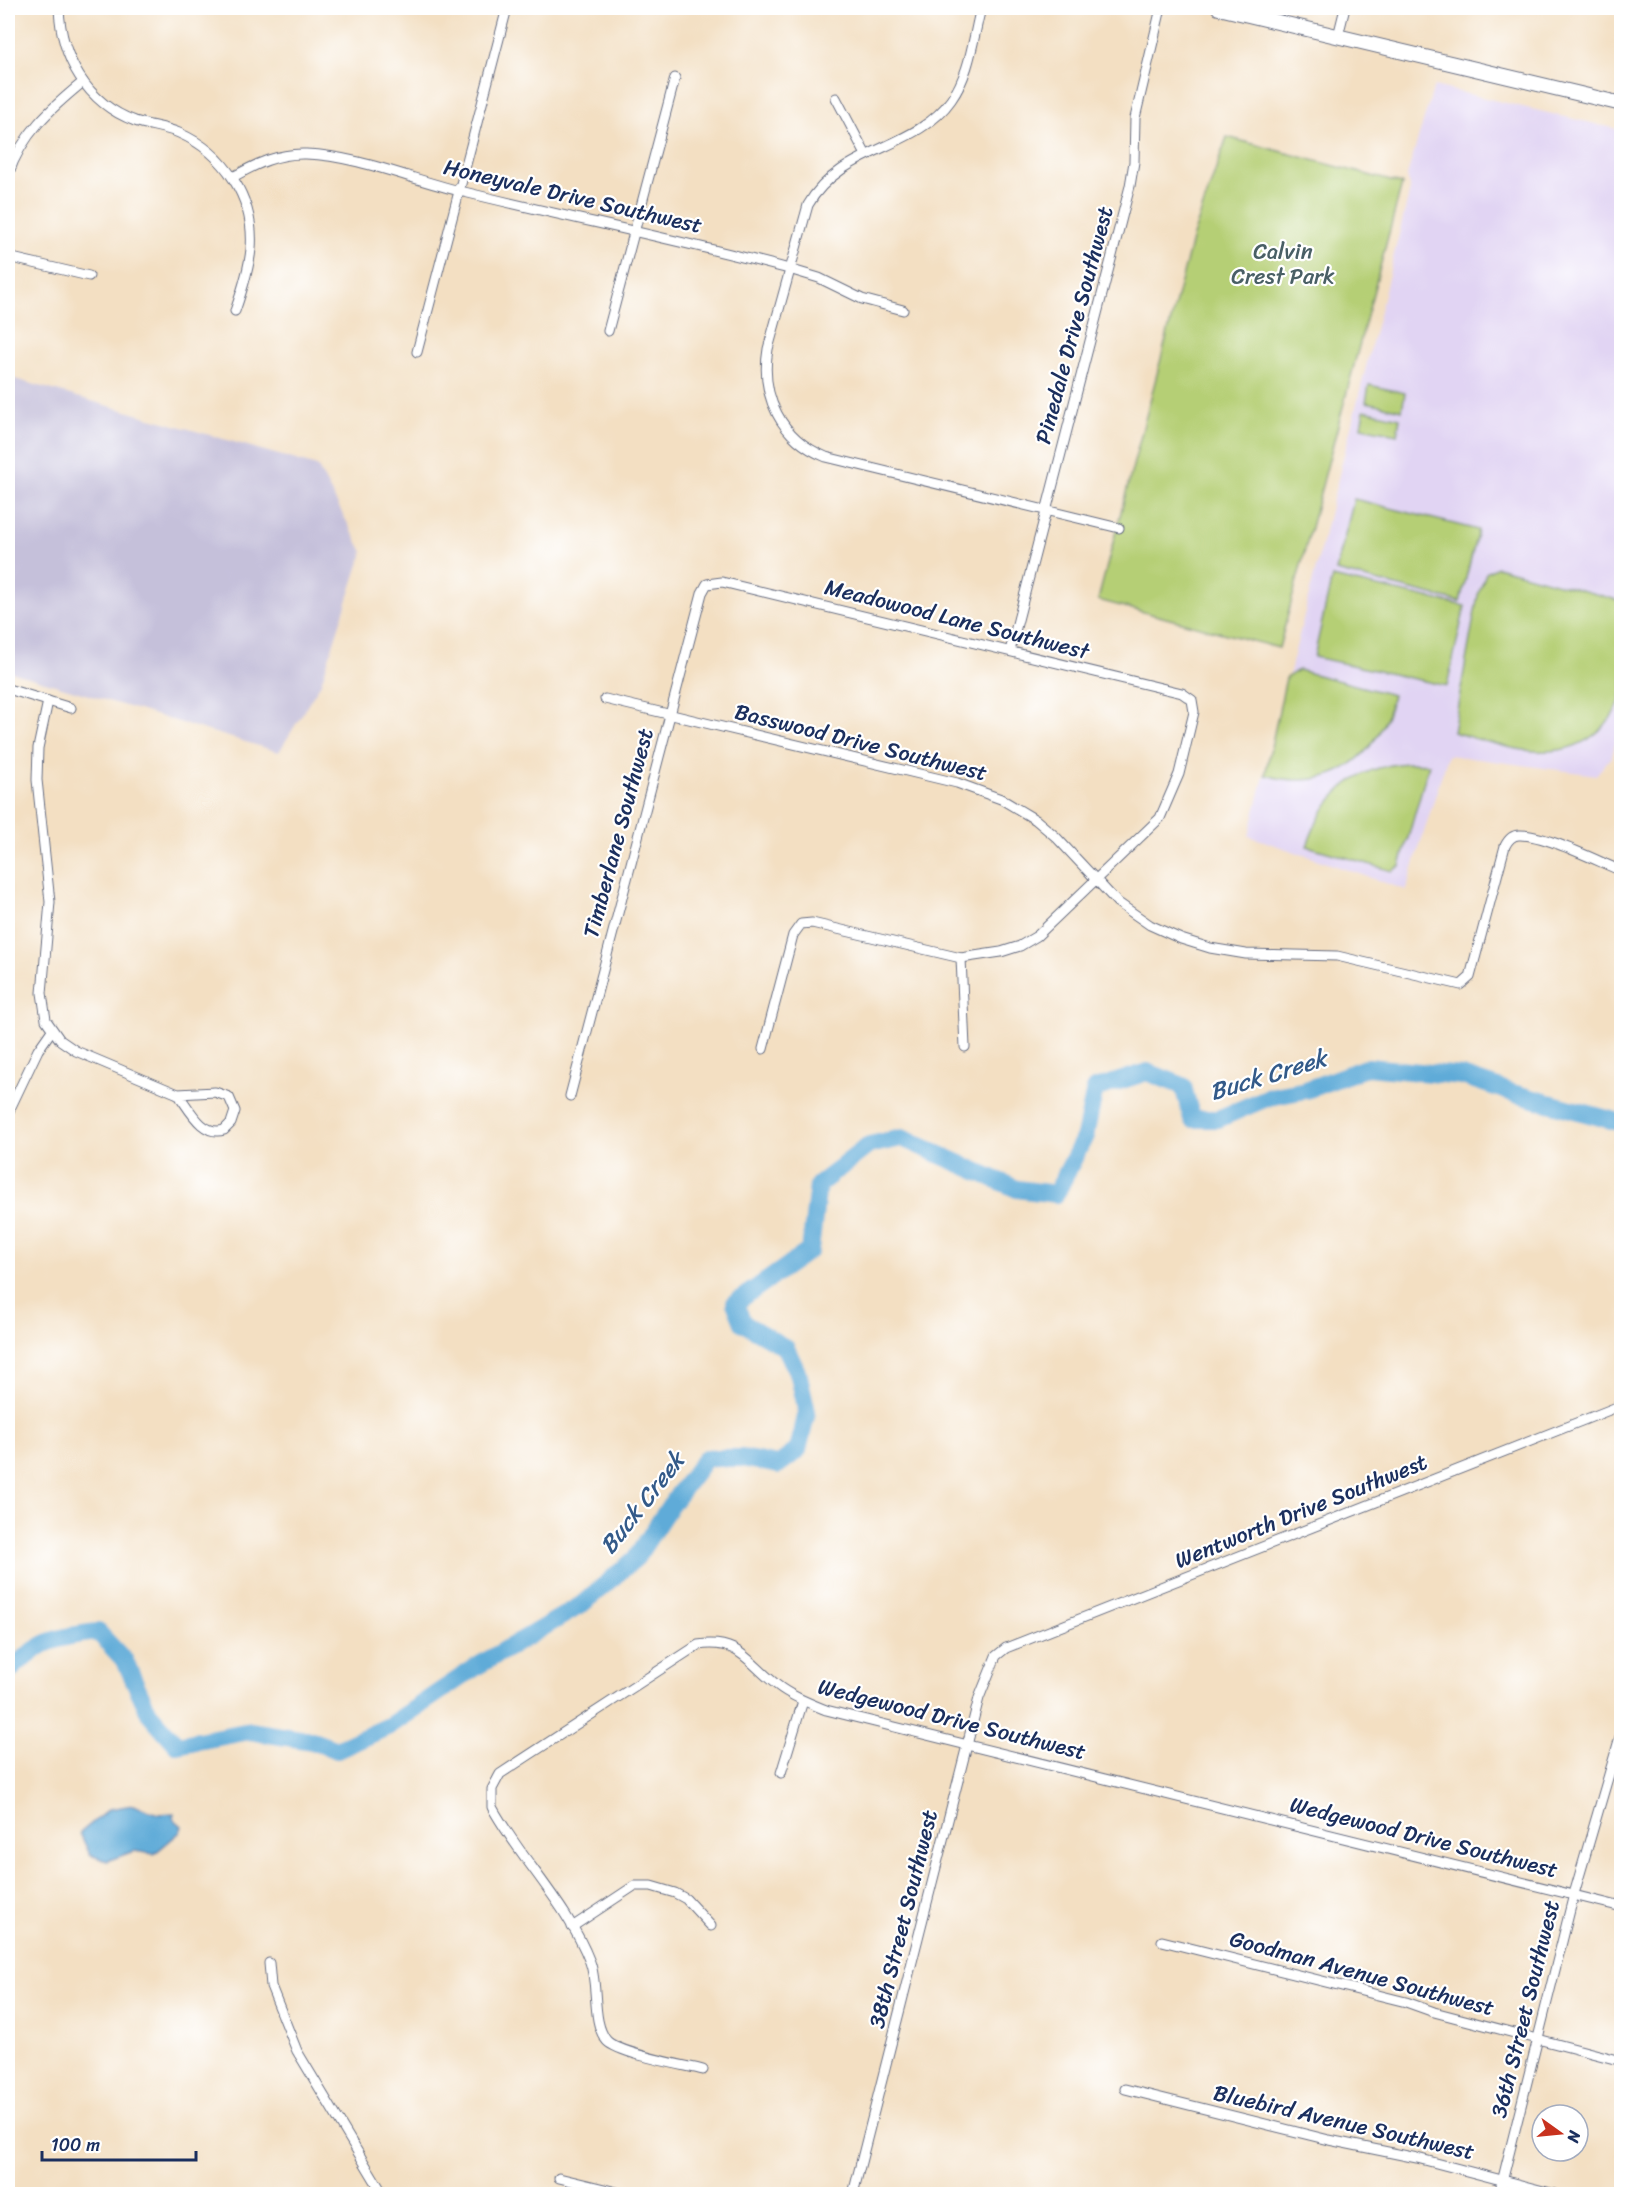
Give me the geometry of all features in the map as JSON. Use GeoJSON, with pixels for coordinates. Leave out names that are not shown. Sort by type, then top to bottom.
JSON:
{"type":"FeatureCollection","features":[{"type":"Feature","properties":{"kind":"street"},"geometry":{"type":"LineString","coordinates":[[59,8],[63,42],[83,82],[103,103],[122,115],[176,131],[198,142],[233,177],[246,205],[251,237],[247,274],[235,311]]}},
{"type":"Feature","properties":{"kind":"street"},"geometry":{"type":"LineString","coordinates":[[417,352],[507,8]]}},
{"type":"Feature","properties":{"kind":"street"},"geometry":{"type":"LineString","coordinates":[[981,8],[966,70],[951,100],[929,122],[836,171],[813,196],[801,223],[768,349],[765,369],[769,396],[782,423],[794,438],[810,449],[834,460],[1119,528]]}},
{"type":"Feature","properties":{"kind":"street","name":"Pinedale Drive Southwest"},"geometry":{"type":"LineString","coordinates":[[1010,651],[1130,186],[1134,162],[1135,118],[1161,8]]}},
{"type":"Feature","properties":{"kind":"street"},"geometry":{"type":"LineString","coordinates":[[1219,8],[1622,104]]}},
{"type":"Feature","properties":{"kind":"street"},"geometry":{"type":"LineString","coordinates":[[1338,36],[1345,8]]}},
{"type":"Feature","properties":{"kind":"street"},"geometry":{"type":"LineString","coordinates":[[608,331],[675,78]]}},
{"type":"Feature","properties":{"kind":"street"},"geometry":{"type":"LineString","coordinates":[[8,175],[15,156],[32,128],[83,82]]}},
{"type":"Feature","properties":{"kind":"street"},"geometry":{"type":"LineString","coordinates":[[836,98],[866,155]]}},
{"type":"Feature","properties":{"kind":"street","name":"Honeyvale Drive Southwest"},"geometry":{"type":"LineString","coordinates":[[233,177],[268,159],[309,154],[359,163],[459,191],[789,269],[819,278],[854,296],[903,310]]}},
{"type":"Feature","properties":{"kind":"street"},"geometry":{"type":"LineString","coordinates":[[8,257],[89,276]]}},
{"type":"Feature","properties":{"kind":"street","name":"Meadowood Lane Southwest"},"geometry":{"type":"LineString","coordinates":[[710,582],[722,582],[1182,693],[1192,700],[1194,712],[1175,786],[1166,808],[1150,830],[1096,882]]}},
{"type":"Feature","properties":{"kind":"street","name":"Timberlane Southwest"},"geometry":{"type":"LineString","coordinates":[[570,1096],[702,593],[710,582]]}},
{"type":"Feature","properties":{"kind":"street"},"geometry":{"type":"LineString","coordinates":[[8,689],[71,708]]}},
{"type":"Feature","properties":{"kind":"street","name":"Basswood Drive Southwest"},"geometry":{"type":"LineString","coordinates":[[606,699],[979,790],[1013,805],[1036,820],[1056,837],[1096,882],[1139,919],[1202,947],[1246,954],[1337,956],[1461,985],[1470,977],[1505,846],[1510,839],[1520,835],[1547,842],[1622,871]]}},
{"type":"Feature","properties":{"kind":"street"},"geometry":{"type":"LineString","coordinates":[[48,701],[38,748],[36,780],[50,902],[42,1005],[52,1030],[65,1044],[76,1051],[178,1094],[222,1094],[233,1101],[234,1116],[224,1130],[211,1130],[195,1118],[178,1094]]}},
{"type":"Feature","properties":{"kind":"street"},"geometry":{"type":"LineString","coordinates":[[763,1049],[793,934],[801,924],[812,923],[961,958],[1001,952],[1029,941],[1096,882]]}},
{"type":"Feature","properties":{"kind":"street"},"geometry":{"type":"LineString","coordinates":[[961,958],[965,1047]]}},
{"type":"Feature","properties":{"kind":"street"},"geometry":{"type":"LineString","coordinates":[[8,1113],[38,1050],[52,1030]]}},
{"type":"Feature","properties":{"kind":"street","name":"Wentworth Drive Southwest"},"geometry":{"type":"LineString","coordinates":[[996,1656],[1006,1648],[1622,1405]]}},
{"type":"Feature","properties":{"kind":"street","name":"Wedgewood Drive Southwest"},"geometry":{"type":"LineString","coordinates":[[703,2070],[626,2050],[609,2042],[601,2032],[597,2017],[597,1989],[590,1962],[572,1928],[492,1807],[492,1789],[500,1774],[698,1645],[719,1642],[733,1647],[778,1686],[803,1701],[826,1710],[1622,1906]]}},
{"type":"Feature","properties":{"kind":"street","name":"38th Street Southwest"},"geometry":{"type":"LineString","coordinates":[[853,2194],[967,1746],[987,1674],[996,1656]]}},
{"type":"Feature","properties":{"kind":"street"},"geometry":{"type":"LineString","coordinates":[[781,1773],[803,1701]]}},
{"type":"Feature","properties":{"kind":"street","name":"36th Street Southwest"},"geometry":{"type":"LineString","coordinates":[[1499,2194],[1574,1894],[1622,1730]]}},
{"type":"Feature","properties":{"kind":"street"},"geometry":{"type":"LineString","coordinates":[[572,1928],[634,1886],[651,1886],[675,1893],[686,1899],[711,1926]]}},
{"type":"Feature","properties":{"kind":"street","name":"Goodman Avenue Southwest"},"geometry":{"type":"LineString","coordinates":[[1162,1941],[1406,2002],[1434,2012],[1622,2061]]}},
{"type":"Feature","properties":{"kind":"street"},"geometry":{"type":"LineString","coordinates":[[269,1964],[271,1986],[297,2051],[383,2194]]}},
{"type":"Feature","properties":{"kind":"street","name":"Bluebird Avenue Southwest"},"geometry":{"type":"LineString","coordinates":[[1125,2089],[1329,2140],[1417,2158],[1554,2194]]}},
{"type":"Feature","properties":{"kind":"street"},"geometry":{"type":"LineString","coordinates":[[559,2178],[625,2194]]}},
{"type":"Feature","properties":{"kind":"shaded area"},"geometry":{"type":"Polygon","coordinates":[[[1434,86],[1621,130],[1622,716],[1612,756],[1596,775],[1448,755],[1406,890],[1249,836],[1410,190],[1407,175],[1434,86]]]}},
{"type":"Feature","properties":{"kind":"shaded area"},"geometry":{"type":"Polygon","coordinates":[[[8,377],[317,466],[363,552],[321,683],[279,752],[8,671],[8,377]]]}},
{"type":"Feature","properties":{"kind":"green space","name":"Calvin Crest Park"},"geometry":{"type":"Polygon","coordinates":[[[1227,137],[1402,184],[1279,648],[1098,600],[1193,236],[1227,137]]]}},
{"type":"Feature","properties":{"kind":"green space"},"geometry":{"type":"Polygon","coordinates":[[[1369,385],[1405,393],[1402,410],[1366,402],[1369,385]]]}},
{"type":"Feature","properties":{"kind":"green space"},"geometry":{"type":"Polygon","coordinates":[[[1364,410],[1400,418],[1397,434],[1361,427],[1364,410]]]}},
{"type":"Feature","properties":{"kind":"green space"},"geometry":{"type":"Polygon","coordinates":[[[1354,499],[1478,530],[1460,602],[1336,571],[1354,499]]]}},
{"type":"Feature","properties":{"kind":"green space"},"geometry":{"type":"Polygon","coordinates":[[[1497,567],[1621,601],[1622,693],[1615,711],[1607,722],[1588,739],[1570,747],[1551,751],[1532,751],[1453,732],[1478,595],[1486,573],[1497,567]]]}},
{"type":"Feature","properties":{"kind":"green space"},"geometry":{"type":"Polygon","coordinates":[[[1332,577],[1465,606],[1447,686],[1314,657],[1332,577]]]}},
{"type":"Feature","properties":{"kind":"green space"},"geometry":{"type":"Polygon","coordinates":[[[1298,670],[1393,695],[1386,718],[1364,753],[1348,766],[1331,774],[1311,779],[1289,779],[1265,775],[1286,678],[1298,670]]]}},
{"type":"Feature","properties":{"kind":"green space"},"geometry":{"type":"Polygon","coordinates":[[[1409,763],[1429,764],[1400,866],[1392,871],[1307,846],[1322,812],[1344,787],[1357,777],[1372,770],[1409,763]]]}},
{"type":"Feature","properties":{"kind":"water"},"geometry":{"type":"Polygon","coordinates":[[[133,1805],[158,1814],[174,1813],[173,1818],[182,1826],[180,1832],[154,1854],[134,1851],[107,1861],[90,1855],[80,1833],[109,1809],[133,1805]]]}},
{"type":"Feature","properties":{"kind":"waterway","name":"Buck Creek"},"geometry":{"type":"LineString","coordinates":[[8,1672],[30,1653],[48,1642],[98,1632],[125,1661],[149,1713],[177,1745],[250,1731],[312,1741],[337,1750],[389,1726],[476,1667],[581,1605],[636,1558],[669,1507],[706,1458],[742,1458],[778,1465],[798,1450],[807,1412],[799,1376],[786,1348],[743,1323],[735,1303],[810,1250],[818,1185],[869,1145],[902,1138],[1017,1189],[1056,1194],[1085,1136],[1095,1089],[1147,1072],[1183,1086],[1192,1119],[1218,1119],[1269,1097],[1306,1090],[1368,1067],[1462,1076],[1516,1094],[1622,1123]]}}]}
